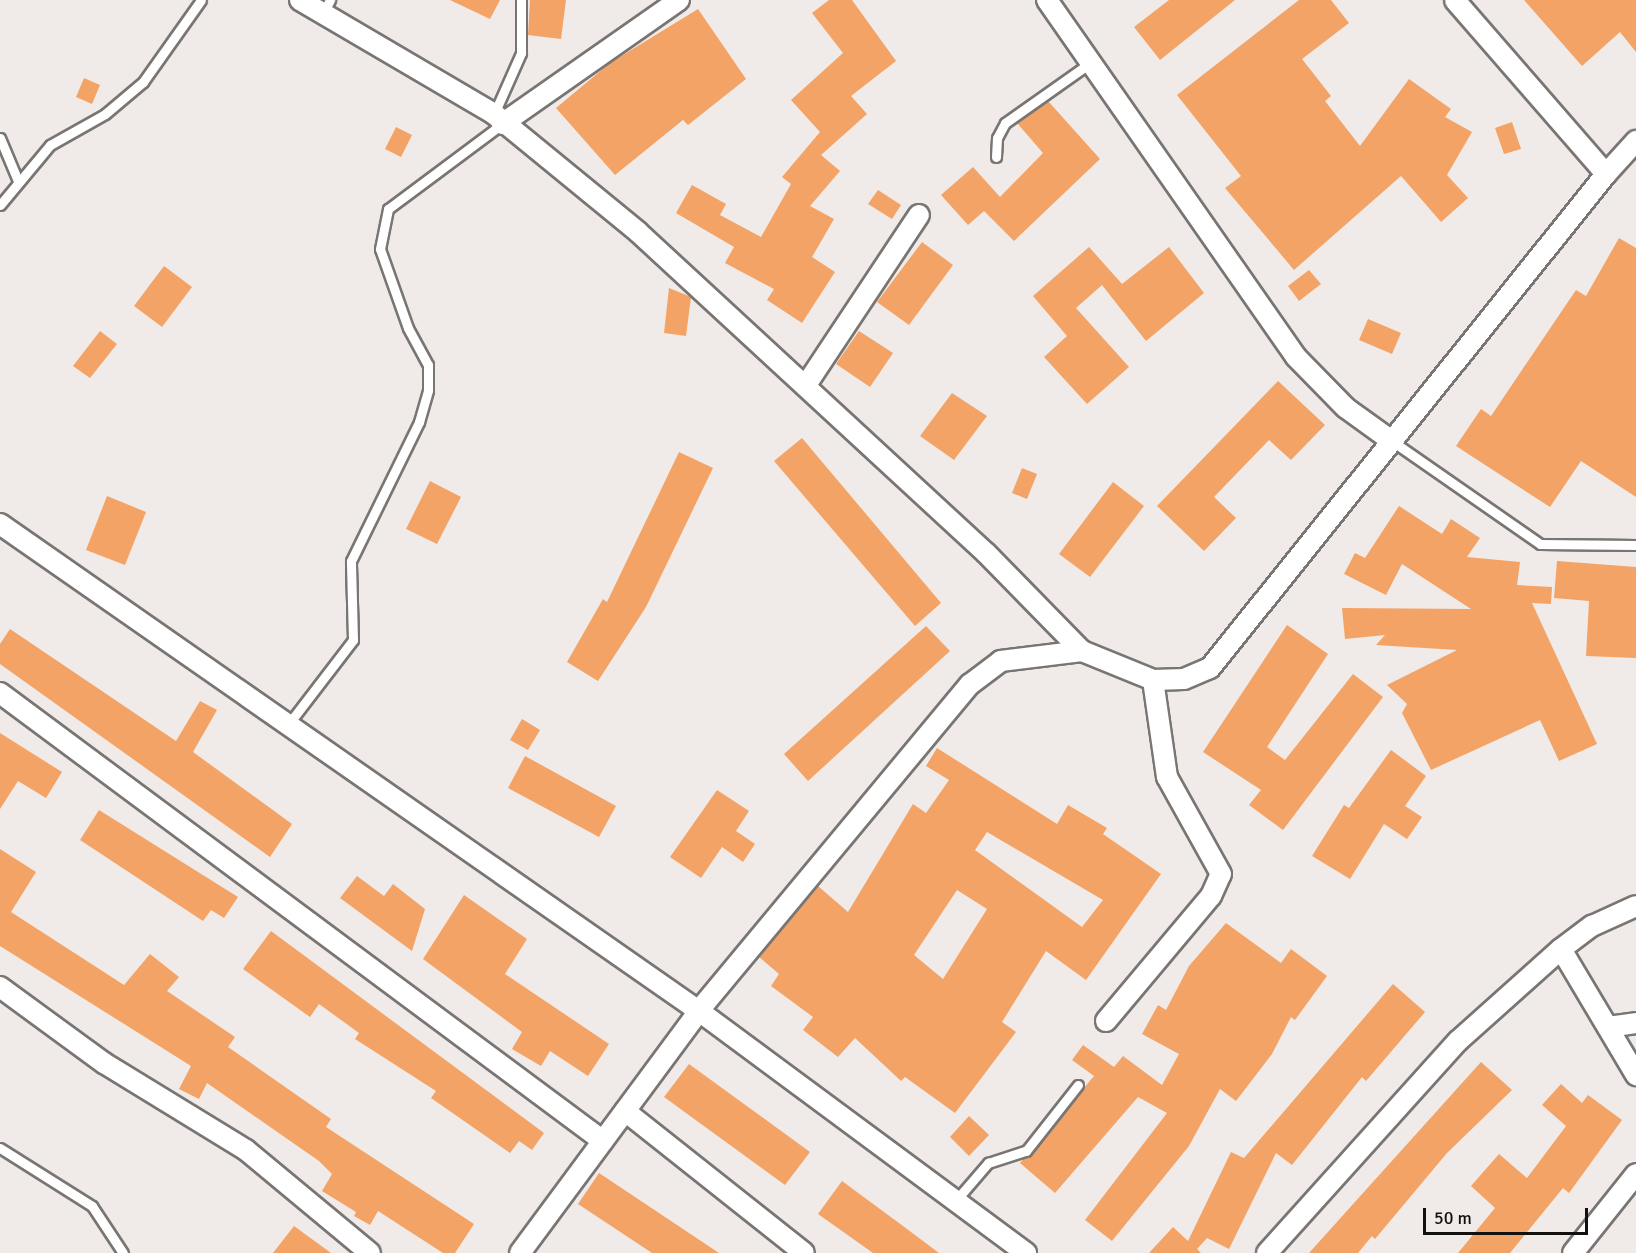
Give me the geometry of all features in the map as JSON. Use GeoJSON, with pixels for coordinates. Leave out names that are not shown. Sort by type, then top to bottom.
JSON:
{"type":"FeatureCollection","features":[{"type":"Feature","properties":{"kind":"street"},"geometry":{"type":"LineString","coordinates":[[300,0],[327,6],[498,119],[638,232],[986,553],[1082,651],[1153,680],[1184,679],[1210,668],[1606,174],[1636,141]]}},
{"type":"Feature","properties":{"kind":"street"},"geometry":{"type":"LineString","coordinates":[[498,119],[679,0]]}},
{"type":"Feature","properties":{"kind":"street"},"geometry":{"type":"LineString","coordinates":[[1047,0],[1296,357],[1346,408],[1392,441]]}},
{"type":"Feature","properties":{"kind":"street"},"geometry":{"type":"LineString","coordinates":[[1455,0],[1606,174]]}},
{"type":"Feature","properties":{"kind":"street"},"geometry":{"type":"LineString","coordinates":[[806,386],[919,215]]}},
{"type":"Feature","properties":{"kind":"street"},"geometry":{"type":"LineString","coordinates":[[0,524],[286,728],[699,1011],[957,1199],[1026,1253]]}},
{"type":"Feature","properties":{"kind":"street"},"geometry":{"type":"LineString","coordinates":[[520,1253],[699,1011],[970,684],[1001,661],[1082,651]]}},
{"type":"Feature","properties":{"kind":"street"},"geometry":{"type":"LineString","coordinates":[[1106,1021],[1211,896],[1221,874],[1167,777],[1153,680]]}},
{"type":"Feature","properties":{"kind":"street"},"geometry":{"type":"LineString","coordinates":[[0,693],[603,1141]]}},
{"type":"Feature","properties":{"kind":"street"},"geometry":{"type":"LineString","coordinates":[[1267,1253],[1458,1041],[1561,949],[1592,926],[1636,906]]}},
{"type":"Feature","properties":{"kind":"street"},"geometry":{"type":"LineString","coordinates":[[1561,949],[1636,1075]]}},
{"type":"Feature","properties":{"kind":"street"},"geometry":{"type":"LineString","coordinates":[[0,987],[104,1063],[246,1150],[370,1253]]}},
{"type":"Feature","properties":{"kind":"street"},"geometry":{"type":"LineString","coordinates":[[1608,1027],[1636,1023]]}},
{"type":"Feature","properties":{"kind":"street"},"geometry":{"type":"LineString","coordinates":[[625,1111],[804,1253]]}},
{"type":"Feature","properties":{"kind":"street"},"geometry":{"type":"LineString","coordinates":[[1573,1253],[1636,1174]]}},
{"type":"Feature","properties":{"kind":"lane"},"geometry":{"type":"LineString","coordinates":[[0,205],[50,145],[105,114],[143,82],[201,0]]}},
{"type":"Feature","properties":{"kind":"lane"},"geometry":{"type":"LineString","coordinates":[[286,728],[353,640],[351,561],[419,422],[428,390],[428,365],[408,328],[380,249],[388,209],[498,119],[521,53],[521,0]]}},
{"type":"Feature","properties":{"kind":"lane"},"geometry":{"type":"LineString","coordinates":[[996,158],[997,138],[1005,123],[1090,63]]}},
{"type":"Feature","properties":{"kind":"lane"},"geometry":{"type":"LineString","coordinates":[[0,138],[18,181]]}},
{"type":"Feature","properties":{"kind":"lane"},"geometry":{"type":"LineString","coordinates":[[1392,441],[1540,544],[1636,545]]}},
{"type":"Feature","properties":{"kind":"lane"},"geometry":{"type":"LineString","coordinates":[[957,1199],[988,1163],[1026,1151],[1078,1085]]}},
{"type":"Feature","properties":{"kind":"lane"},"geometry":{"type":"LineString","coordinates":[[0,1148],[92,1206],[123,1253]]}},
{"type":"Feature","properties":{"kind":"building"},"geometry":{"type":"Polygon","coordinates":[[[450,0],[500,0],[490,19],[450,0]]]}},
{"type":"Feature","properties":{"kind":"building"},"geometry":{"type":"Polygon","coordinates":[[[530,0],[566,0],[561,39],[528,35],[530,0]]]}},
{"type":"Feature","properties":{"kind":"building"},"geometry":{"type":"Polygon","coordinates":[[[829,0],[852,0],[896,61],[851,96],[867,114],[821,155],[840,171],[810,206],[834,219],[812,257],[835,272],[802,323],[767,300],[774,289],[725,263],[734,247],[676,213],[692,185],[726,204],[720,215],[761,237],[791,184],[782,177],[820,132],[791,100],[843,53],[812,13],[829,0]]]}},
{"type":"Feature","properties":{"kind":"building"},"geometry":{"type":"Polygon","coordinates":[[[1169,0],[1235,0],[1160,60],[1134,27],[1169,0]]]}},
{"type":"Feature","properties":{"kind":"building"},"geometry":{"type":"Polygon","coordinates":[[[1299,0],[1331,0],[1349,23],[1302,59],[1331,96],[1325,101],[1360,146],[1409,79],[1451,109],[1445,117],[1472,132],[1447,175],[1468,198],[1441,222],[1401,176],[1294,270],[1225,188],[1241,176],[1177,95],[1299,0]]]}},
{"type":"Feature","properties":{"kind":"building"},"geometry":{"type":"Polygon","coordinates":[[[1524,0],[1636,0],[1636,52],[1620,32],[1582,66],[1524,0]]]}},
{"type":"Feature","properties":{"kind":"building"},"geometry":{"type":"Polygon","coordinates":[[[698,9],[746,79],[688,125],[683,120],[615,175],[556,108],[610,63],[698,9]]]}},
{"type":"Feature","properties":{"kind":"building"},"geometry":{"type":"Polygon","coordinates":[[[84,78],[100,85],[92,104],[76,97],[84,78]]]}},
{"type":"Feature","properties":{"kind":"building"},"geometry":{"type":"Polygon","coordinates":[[[1048,101],[1100,159],[1014,241],[984,211],[968,225],[941,195],[973,167],[1000,197],[1043,153],[1017,123],[1048,101]]]}},
{"type":"Feature","properties":{"kind":"building"},"geometry":{"type":"Polygon","coordinates":[[[1512,122],[1521,149],[1504,154],[1495,128],[1512,122]]]}},
{"type":"Feature","properties":{"kind":"building"},"geometry":{"type":"Polygon","coordinates":[[[396,127],[412,135],[401,157],[385,149],[396,127]]]}},
{"type":"Feature","properties":{"kind":"building"},"geometry":{"type":"Polygon","coordinates":[[[878,190],[901,205],[892,219],[868,204],[878,190]]]}},
{"type":"Feature","properties":{"kind":"building"},"geometry":{"type":"Polygon","coordinates":[[[1619,238],[1636,248],[1636,497],[1581,461],[1550,507],[1456,446],[1481,409],[1491,416],[1576,290],[1586,296],[1619,238]]]}},
{"type":"Feature","properties":{"kind":"building"},"geometry":{"type":"Polygon","coordinates":[[[922,242],[953,265],[909,325],[877,302],[922,242]]]}},
{"type":"Feature","properties":{"kind":"building"},"geometry":{"type":"Polygon","coordinates":[[[1089,247],[1122,284],[1169,247],[1204,293],[1146,341],[1102,285],[1076,308],[1129,367],[1087,404],[1044,357],[1067,336],[1033,296],[1089,247]]]}},
{"type":"Feature","properties":{"kind":"building"},"geometry":{"type":"Polygon","coordinates":[[[164,266],[192,287],[162,327],[134,306],[164,266]]]}},
{"type":"Feature","properties":{"kind":"building"},"geometry":{"type":"Polygon","coordinates":[[[1309,270],[1321,284],[1299,301],[1288,286],[1309,270]]]}},
{"type":"Feature","properties":{"kind":"building"},"geometry":{"type":"Polygon","coordinates":[[[669,288],[691,297],[686,336],[664,333],[669,288]]]}},
{"type":"Feature","properties":{"kind":"building"},"geometry":{"type":"Polygon","coordinates":[[[1368,319],[1401,333],[1392,354],[1359,340],[1368,319]]]}},
{"type":"Feature","properties":{"kind":"building"},"geometry":{"type":"Polygon","coordinates":[[[100,331],[117,344],[90,378],[73,366],[100,331]]]}},
{"type":"Feature","properties":{"kind":"building"},"geometry":{"type":"Polygon","coordinates":[[[859,331],[893,353],[870,387],[836,364],[859,331]]]}},
{"type":"Feature","properties":{"kind":"building"},"geometry":{"type":"Polygon","coordinates":[[[1278,381],[1325,425],[1291,460],[1269,440],[1214,497],[1236,518],[1204,551],[1157,506],[1278,381]]]}},
{"type":"Feature","properties":{"kind":"building"},"geometry":{"type":"Polygon","coordinates":[[[952,393],[987,416],[954,460],[920,436],[952,393]]]}},
{"type":"Feature","properties":{"kind":"building"},"geometry":{"type":"Polygon","coordinates":[[[802,438],[941,603],[915,626],[774,461],[802,438]]]}},
{"type":"Feature","properties":{"kind":"building"},"geometry":{"type":"Polygon","coordinates":[[[679,452],[713,468],[646,607],[598,681],[567,662],[603,599],[607,602],[679,452]]]}},
{"type":"Feature","properties":{"kind":"building"},"geometry":{"type":"Polygon","coordinates":[[[1022,468],[1037,474],[1027,499],[1012,493],[1022,468]]]}},
{"type":"Feature","properties":{"kind":"building"},"geometry":{"type":"Polygon","coordinates":[[[430,481],[461,497],[437,544],[406,529],[430,481]]]}},
{"type":"Feature","properties":{"kind":"building"},"geometry":{"type":"Polygon","coordinates":[[[1113,482],[1144,506],[1090,577],[1059,554],[1113,482]]]}},
{"type":"Feature","properties":{"kind":"building"},"geometry":{"type":"Polygon","coordinates":[[[107,496],[146,512],[125,565],[86,550],[107,496]]]}},
{"type":"Feature","properties":{"kind":"building"},"geometry":{"type":"Polygon","coordinates":[[[1399,506],[1442,534],[1451,519],[1480,538],[1467,557],[1520,562],[1517,585],[1552,587],[1551,604],[1532,603],[1597,744],[1559,761],[1540,720],[1431,770],[1402,713],[1407,704],[1387,685],[1457,650],[1376,645],[1385,635],[1345,639],[1342,608],[1471,609],[1402,564],[1386,595],[1344,574],[1355,553],[1365,558],[1399,506]]]}},
{"type":"Feature","properties":{"kind":"building"},"geometry":{"type":"Polygon","coordinates":[[[1557,561],[1636,567],[1636,658],[1586,656],[1589,601],[1554,598],[1557,561]]]}},
{"type":"Feature","properties":{"kind":"building"},"geometry":{"type":"Polygon","coordinates":[[[1287,625],[1328,654],[1267,747],[1285,760],[1353,674],[1383,697],[1283,830],[1249,805],[1261,790],[1203,752],[1287,625]]]}},
{"type":"Feature","properties":{"kind":"building"},"geometry":{"type":"Polygon","coordinates":[[[926,626],[950,651],[808,781],[784,754],[926,626]]]}},
{"type":"Feature","properties":{"kind":"building"},"geometry":{"type":"Polygon","coordinates":[[[10,629],[176,741],[200,701],[217,710],[193,752],[292,824],[270,857],[0,664],[0,644],[10,629]]]}},
{"type":"Feature","properties":{"kind":"building"},"geometry":{"type":"Polygon","coordinates":[[[522,719],[540,730],[528,750],[510,740],[522,719]]]}},
{"type":"Feature","properties":{"kind":"building"},"geometry":{"type":"Polygon","coordinates":[[[0,733],[62,772],[46,798],[18,781],[0,809],[0,733]]]}},
{"type":"Feature","properties":{"kind":"building"},"geometry":{"type":"Polygon","coordinates":[[[937,748],[1057,824],[1068,805],[1107,828],[1103,834],[1161,874],[1086,980],[1046,951],[1002,1022],[1016,1032],[955,1113],[905,1077],[901,1081],[855,1038],[838,1057],[803,1030],[813,1017],[771,986],[779,974],[759,957],[818,886],[848,912],[913,804],[926,813],[949,780],[926,766],[937,748]],[[987,832],[975,850],[1082,927],[1103,900],[987,832]],[[957,890],[914,955],[943,979],[987,909],[957,890]]]}},
{"type":"Feature","properties":{"kind":"building"},"geometry":{"type":"Polygon","coordinates":[[[1391,750],[1426,776],[1405,806],[1422,817],[1407,839],[1384,824],[1350,879],[1312,856],[1344,805],[1349,808],[1391,750]]]}},
{"type":"Feature","properties":{"kind":"building"},"geometry":{"type":"Polygon","coordinates":[[[525,756],[616,806],[599,837],[508,788],[525,756]]]}},
{"type":"Feature","properties":{"kind":"building"},"geometry":{"type":"Polygon","coordinates":[[[717,790],[749,811],[736,831],[755,844],[743,862],[722,847],[701,878],[670,857],[717,790]]]}},
{"type":"Feature","properties":{"kind":"building"},"geometry":{"type":"Polygon","coordinates":[[[99,810],[238,897],[224,918],[211,910],[203,921],[80,840],[99,810]]]}},
{"type":"Feature","properties":{"kind":"building"},"geometry":{"type":"Polygon","coordinates":[[[0,849],[36,872],[11,912],[124,985],[150,954],[179,977],[167,991],[235,1037],[228,1047],[331,1119],[326,1127],[474,1224],[455,1253],[443,1253],[378,1211],[370,1225],[354,1216],[356,1212],[322,1191],[332,1174],[319,1161],[207,1083],[199,1099],[179,1089],[191,1066],[0,946],[0,849]]]}},
{"type":"Feature","properties":{"kind":"building"},"geometry":{"type":"Polygon","coordinates":[[[357,876],[384,896],[393,884],[425,909],[412,951],[340,898],[357,876]]]}},
{"type":"Feature","properties":{"kind":"building"},"geometry":{"type":"Polygon","coordinates":[[[464,895],[527,939],[505,974],[609,1044],[588,1076],[550,1051],[541,1066],[512,1049],[522,1032],[423,959],[464,895]]]}},
{"type":"Feature","properties":{"kind":"building"},"geometry":{"type":"Polygon","coordinates":[[[1226,923],[1281,963],[1291,949],[1327,976],[1295,1020],[1291,1017],[1272,1054],[1236,1101],[1220,1089],[1189,1146],[1112,1241],[1085,1220],[1167,1113],[1138,1097],[1055,1193],[1020,1163],[1094,1076],[1072,1060],[1083,1045],[1114,1067],[1123,1056],[1162,1085],[1179,1054],[1142,1034],[1158,1005],[1166,1010],[1189,966],[1226,923]]]}},
{"type":"Feature","properties":{"kind":"building"},"geometry":{"type":"Polygon","coordinates":[[[271,931],[544,1133],[532,1150],[519,1141],[510,1153],[431,1098],[436,1091],[355,1039],[359,1033],[319,1004],[310,1017],[243,969],[271,931]]]}},
{"type":"Feature","properties":{"kind":"building"},"geometry":{"type":"Polygon","coordinates":[[[1393,984],[1425,1012],[1366,1081],[1362,1077],[1292,1165],[1276,1153],[1229,1249],[1207,1238],[1197,1249],[1201,1253],[1149,1253],[1173,1227],[1188,1241],[1231,1152],[1244,1158],[1393,984]]]}},
{"type":"Feature","properties":{"kind":"building"},"geometry":{"type":"Polygon","coordinates":[[[1481,1062],[1512,1090],[1447,1153],[1375,1239],[1372,1236],[1358,1253],[1309,1253],[1481,1062]]]}},
{"type":"Feature","properties":{"kind":"building"},"geometry":{"type":"Polygon","coordinates":[[[689,1064],[810,1152],[785,1185],[664,1097],[689,1064]]]}},
{"type":"Feature","properties":{"kind":"building"},"geometry":{"type":"Polygon","coordinates":[[[1561,1084],[1582,1103],[1588,1095],[1622,1120],[1569,1193],[1563,1188],[1510,1253],[1458,1253],[1495,1208],[1471,1186],[1499,1154],[1527,1178],[1566,1126],[1542,1105],[1561,1084]]]}},
{"type":"Feature","properties":{"kind":"building"},"geometry":{"type":"Polygon","coordinates":[[[969,1116],[989,1135],[969,1156],[950,1137],[969,1116]]]}},
{"type":"Feature","properties":{"kind":"building"},"geometry":{"type":"Polygon","coordinates":[[[599,1173],[719,1253],[652,1253],[578,1204],[599,1173]]]}},
{"type":"Feature","properties":{"kind":"building"},"geometry":{"type":"Polygon","coordinates":[[[842,1181],[939,1253],[873,1253],[818,1214],[842,1181]]]}},
{"type":"Feature","properties":{"kind":"building"},"geometry":{"type":"Polygon","coordinates":[[[294,1226],[331,1253],[273,1253],[294,1226]]]}}]}
